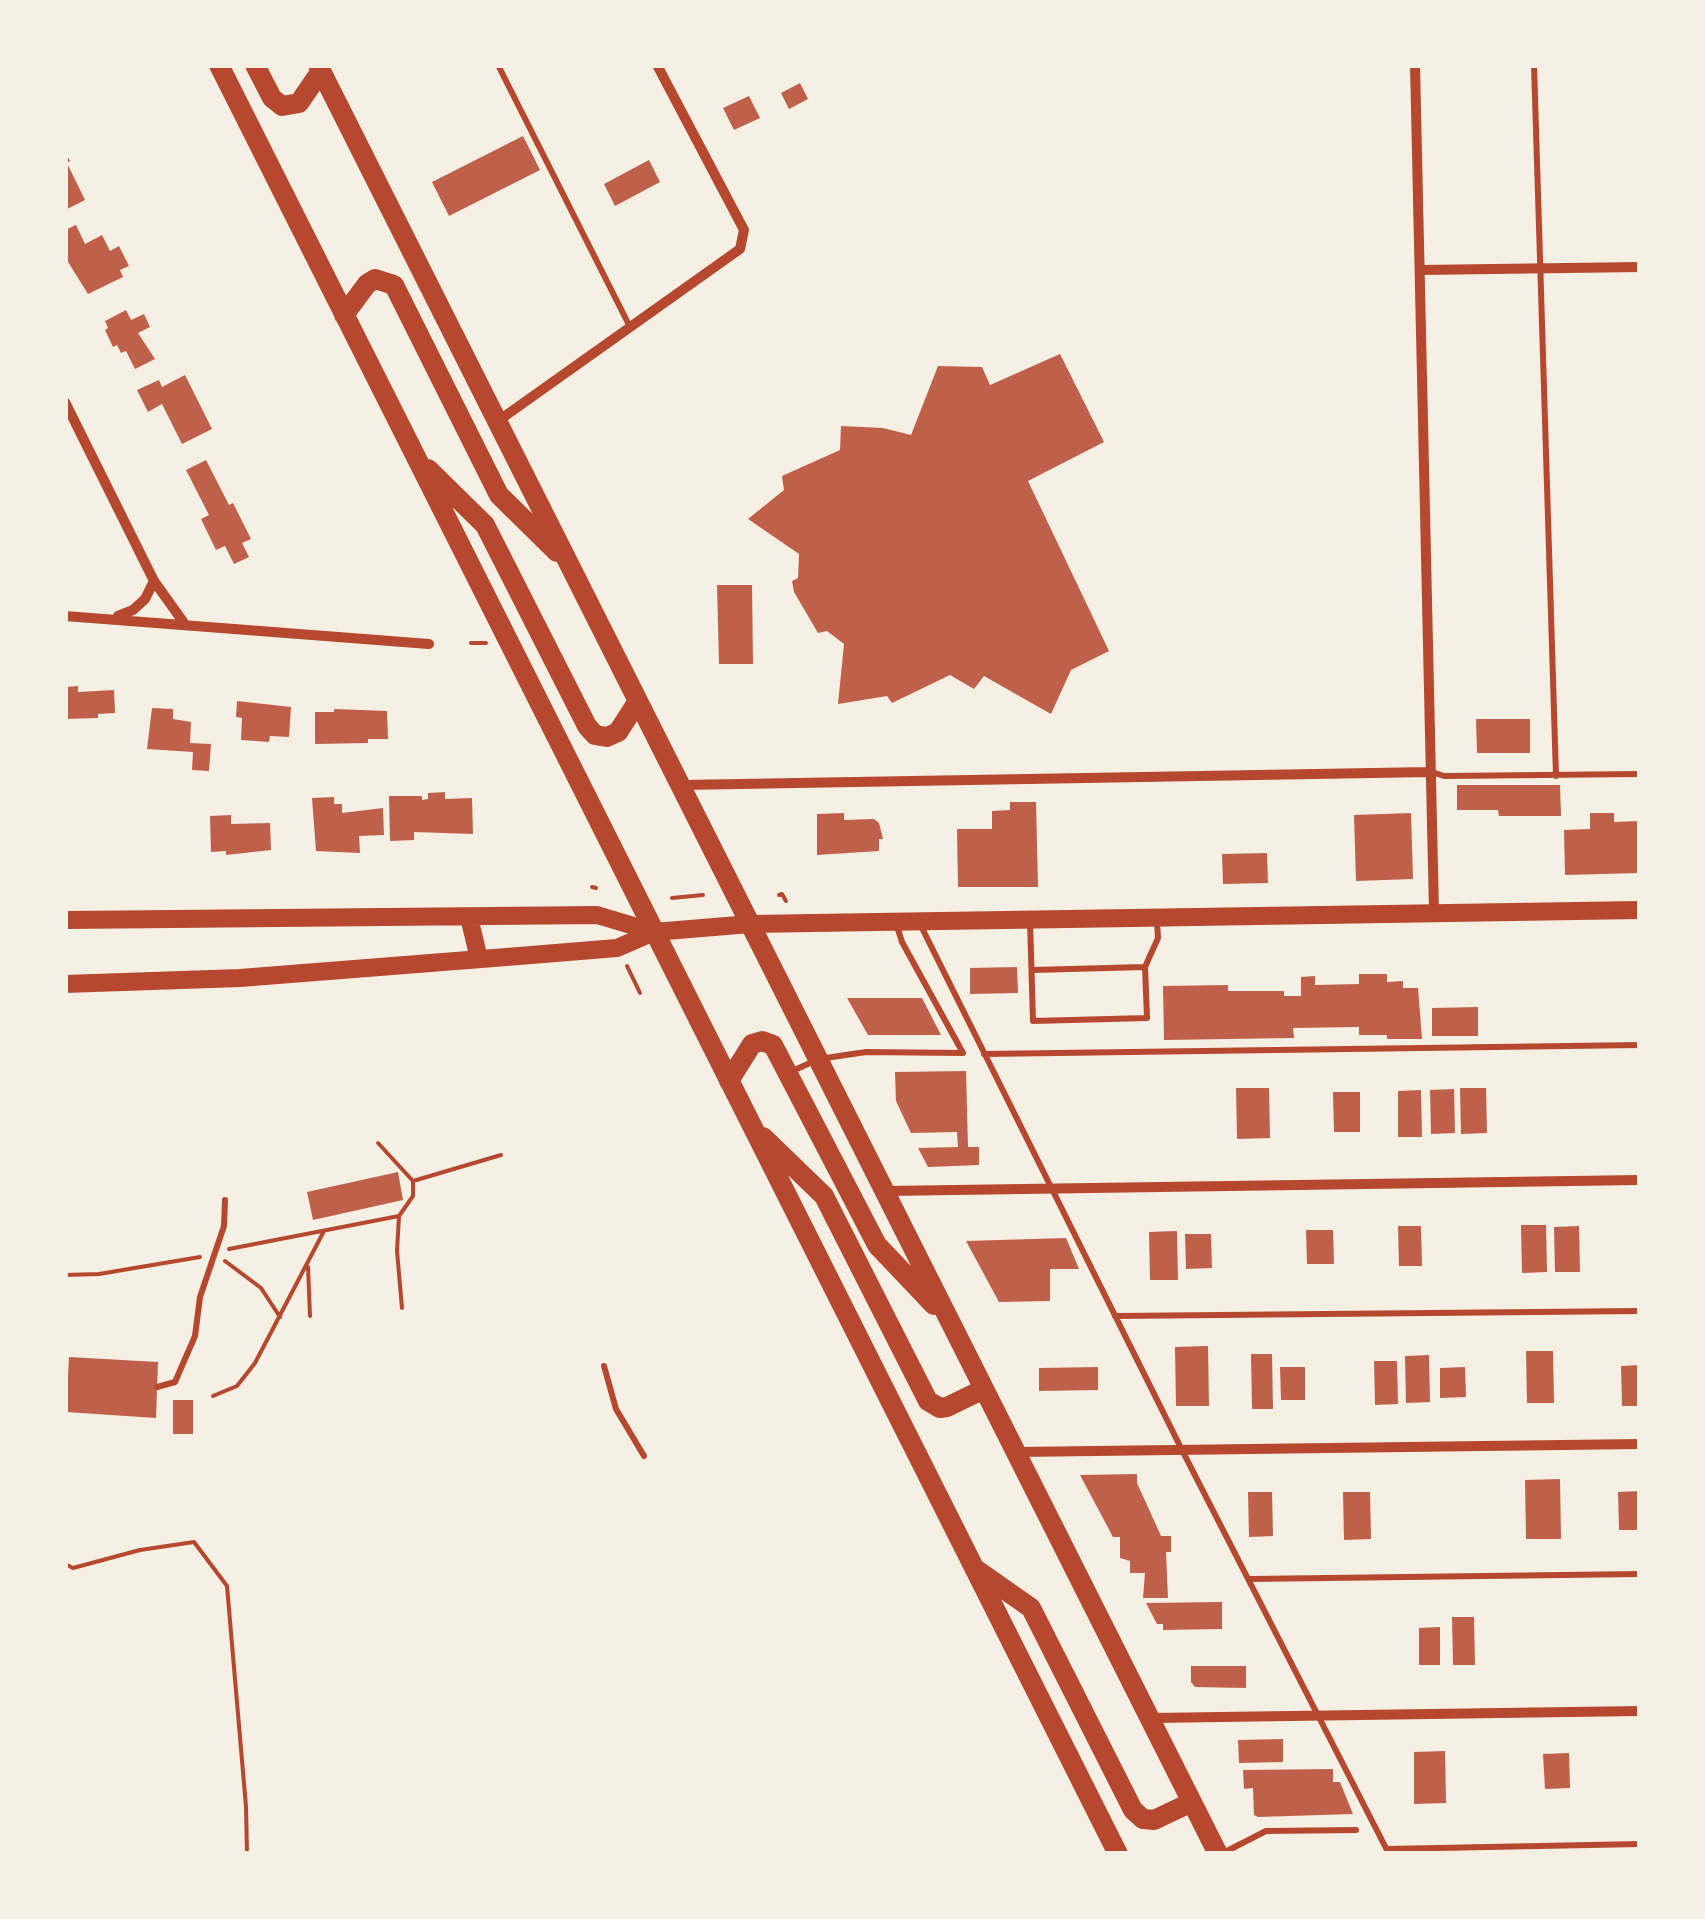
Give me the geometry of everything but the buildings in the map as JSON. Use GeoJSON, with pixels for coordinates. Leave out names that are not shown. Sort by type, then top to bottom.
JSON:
{"type":"FeatureCollection","features":[{"type":"Feature","properties":{"kind":"main road"},"geometry":{"type":"LineString","coordinates":[[219,65],[1118,1854]]}},
{"type":"Feature","properties":{"kind":"main road"},"geometry":{"type":"LineString","coordinates":[[254,65],[272,98],[282,106],[299,103],[320,68]]}},
{"type":"Feature","properties":{"kind":"main road"},"geometry":{"type":"LineString","coordinates":[[320,68],[1220,1854]]}},
{"type":"Feature","properties":{"kind":"main road"},"geometry":{"type":"LineString","coordinates":[[344,315],[366,284],[376,279],[394,285],[500,496],[570,564]]}},
{"type":"Feature","properties":{"kind":"main road"},"geometry":{"type":"LineString","coordinates":[[415,457],[485,525],[595,735],[618,732],[638,702]]}},
{"type":"Feature","properties":{"kind":"main road"},"geometry":{"type":"LineString","coordinates":[[65,984],[240,978],[617,948],[654,932],[750,924],[1640,910]]}},
{"type":"Feature","properties":{"kind":"main road"},"geometry":{"type":"LineString","coordinates":[[65,920],[597,915],[654,932]]}},
{"type":"Feature","properties":{"kind":"main road"},"geometry":{"type":"LineString","coordinates":[[469,916],[479,960]]}},
{"type":"Feature","properties":{"kind":"main road"},"geometry":{"type":"LineString","coordinates":[[729,1081],[752,1044],[773,1044],[877,1245],[950,1322]]}},
{"type":"Feature","properties":{"kind":"main road"},"geometry":{"type":"LineString","coordinates":[[752,1127],[824,1196],[928,1402],[948,1407],[984,1389]]}},
{"type":"Feature","properties":{"kind":"main road"},"geometry":{"type":"LineString","coordinates":[[972,1567],[1031,1608],[1133,1810],[1143,1819],[1154,1820],[1192,1802]]}},
{"type":"Feature","properties":{"kind":"street"},"geometry":{"type":"LineString","coordinates":[[498,421],[740,250],[744,230],[657,65]]}},
{"type":"Feature","properties":{"kind":"street"},"geometry":{"type":"LineString","coordinates":[[1415,65],[1434,913]]}},
{"type":"Feature","properties":{"kind":"street"},"geometry":{"type":"LineString","coordinates":[[1420,270],[1640,267]]}},
{"type":"Feature","properties":{"kind":"street"},"geometry":{"type":"LineString","coordinates":[[65,402],[154,582],[184,623]]}},
{"type":"Feature","properties":{"kind":"street"},"geometry":{"type":"LineString","coordinates":[[112,618],[133,610],[154,582]]}},
{"type":"Feature","properties":{"kind":"street"},"geometry":{"type":"LineString","coordinates":[[65,616],[429,644]]}},
{"type":"Feature","properties":{"kind":"street"},"geometry":{"type":"LineString","coordinates":[[680,785],[1430,772]]}},
{"type":"Feature","properties":{"kind":"street"},"geometry":{"type":"LineString","coordinates":[[886,1191],[1640,1180]]}},
{"type":"Feature","properties":{"kind":"street"},"geometry":{"type":"LineString","coordinates":[[1016,1452],[1640,1444]]}},
{"type":"Feature","properties":{"kind":"street"},"geometry":{"type":"LineString","coordinates":[[1150,1718],[1640,1711]]}},
{"type":"Feature","properties":{"kind":"lane"},"geometry":{"type":"LineString","coordinates":[[498,65],[630,328]]}},
{"type":"Feature","properties":{"kind":"lane"},"geometry":{"type":"LineString","coordinates":[[1534,65],[1556,776]]}},
{"type":"Feature","properties":{"kind":"lane"},"geometry":{"type":"LineString","coordinates":[[1430,772],[1444,776],[1640,774]]}},
{"type":"Feature","properties":{"kind":"lane"},"geometry":{"type":"LineString","coordinates":[[1030,920],[1033,1021],[1147,1018],[1145,967],[1158,938],[1157,918]]}},
{"type":"Feature","properties":{"kind":"lane"},"geometry":{"type":"LineString","coordinates":[[918,921],[1388,1852],[1640,1844]]}},
{"type":"Feature","properties":{"kind":"lane"},"geometry":{"type":"LineString","coordinates":[[790,1072],[819,1059],[866,1052],[962,1053],[902,942],[896,922]]}},
{"type":"Feature","properties":{"kind":"lane"},"geometry":{"type":"LineString","coordinates":[[1032,970],[1145,967]]}},
{"type":"Feature","properties":{"kind":"lane"},"geometry":{"type":"LineString","coordinates":[[984,1054],[1640,1045]]}},
{"type":"Feature","properties":{"kind":"lane"},"geometry":{"type":"LineString","coordinates":[[157,1387],[174,1382],[195,1336],[200,1297],[224,1226],[225,1200]]}},
{"type":"Feature","properties":{"kind":"lane"},"geometry":{"type":"LineString","coordinates":[[1115,1316],[1640,1310]]}},
{"type":"Feature","properties":{"kind":"lane"},"geometry":{"type":"LineString","coordinates":[[604,1366],[616,1409],[644,1456]]}},
{"type":"Feature","properties":{"kind":"lane"},"geometry":{"type":"LineString","coordinates":[[1249,1580],[1640,1574]]}},
{"type":"Feature","properties":{"kind":"lane"},"geometry":{"type":"LineString","coordinates":[[1220,1854],[1266,1831],[1356,1830]]}},
{"type":"Feature","properties":{"kind":"path"},"geometry":{"type":"LineString","coordinates":[[779,894],[786,901]]}},
{"type":"Feature","properties":{"kind":"path"},"geometry":{"type":"LineString","coordinates":[[672,898],[703,895]]}},
{"type":"Feature","properties":{"kind":"path"},"geometry":{"type":"LineString","coordinates":[[624,961],[640,993]]}},
{"type":"Feature","properties":{"kind":"path"},"geometry":{"type":"LineString","coordinates":[[378,1144],[413,1181],[413,1196],[399,1216],[397,1250],[402,1308]]}},
{"type":"Feature","properties":{"kind":"path"},"geometry":{"type":"LineString","coordinates":[[413,1181],[501,1156]]}},
{"type":"Feature","properties":{"kind":"path"},"geometry":{"type":"LineString","coordinates":[[65,1275],[98,1274],[215,1254],[234,1247],[399,1216]]}},
{"type":"Feature","properties":{"kind":"path"},"geometry":{"type":"LineString","coordinates":[[213,1396],[237,1386],[254,1363],[324,1231]]}},
{"type":"Feature","properties":{"kind":"path"},"geometry":{"type":"LineString","coordinates":[[215,1254],[261,1288],[280,1317]]}},
{"type":"Feature","properties":{"kind":"path"},"geometry":{"type":"LineString","coordinates":[[308,1262],[310,1316]]}},
{"type":"Feature","properties":{"kind":"path"},"geometry":{"type":"LineString","coordinates":[[65,1564],[73,1568],[140,1550],[194,1542],[227,1586],[247,1854]]}}]}
